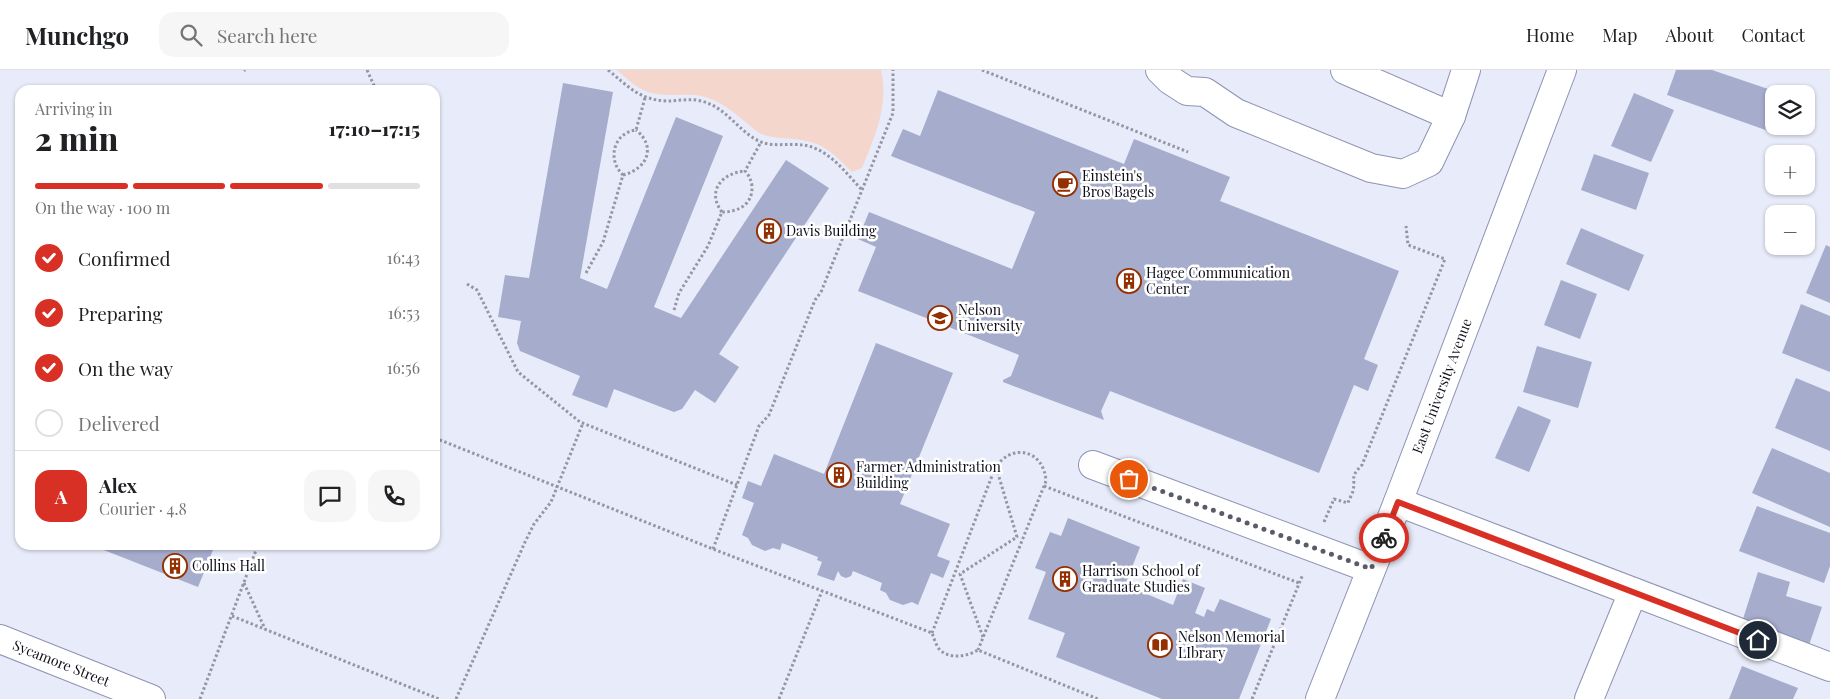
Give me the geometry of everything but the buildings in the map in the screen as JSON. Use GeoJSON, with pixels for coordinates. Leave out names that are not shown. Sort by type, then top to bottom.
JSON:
{"type":"FeatureCollection","features":[{"type":"Feature","properties":{"kind":"street"},"geometry":{"type":"LineString","coordinates":[[1160,70],[1186,91],[1208,81],[1236,113],[1371,168],[1404,174],[1429,162],[1451,116],[1466,70]]}},
{"type":"Feature","properties":{"kind":"street"},"geometry":{"type":"LineString","coordinates":[[1345,70],[1451,116]]}},
{"type":"Feature","properties":{"kind":"street","name":"East University Avenue"},"geometry":{"type":"LineString","coordinates":[[1320,699],[1398,502],[1562,70]]}},
{"type":"Feature","properties":{"kind":"street"},"geometry":{"type":"LineString","coordinates":[[1092,465],[1371,569]]}},
{"type":"Feature","properties":{"kind":"street"},"geometry":{"type":"LineString","coordinates":[[1398,502],[1830,667]]}},
{"type":"Feature","properties":{"kind":"street"},"geometry":{"type":"LineString","coordinates":[[1589,699],[1633,592]]}},
{"type":"Feature","properties":{"kind":"street","name":"Sycamore Street"},"geometry":{"type":"LineString","coordinates":[[0,639],[151,699]]}},
{"type":"Feature","properties":{"kind":"path"},"geometry":{"type":"LineString","coordinates":[[367,70],[374,85]]}},
{"type":"Feature","properties":{"kind":"path"},"geometry":{"type":"LineString","coordinates":[[608,70],[645,98],[666,101],[700,100],[706,102],[725,112],[737,124],[761,142],[803,145],[815,148],[836,163],[862,190]]}},
{"type":"Feature","properties":{"kind":"path"},"geometry":{"type":"LineString","coordinates":[[712,549],[759,426],[769,415],[893,113],[893,70]]}},
{"type":"Feature","properties":{"kind":"path"},"geometry":{"type":"LineString","coordinates":[[982,70],[1188,152]]}},
{"type":"Feature","properties":{"kind":"path"},"geometry":{"type":"LineString","coordinates":[[636,130],[645,98]]}},
{"type":"Feature","properties":{"kind":"path"},"geometry":{"type":"LineString","coordinates":[[636,130],[643,135],[646,142],[648,149],[647,157],[637,171],[623,175],[618,171],[615,162],[615,145],[621,136],[629,131],[636,130]]}},
{"type":"Feature","properties":{"kind":"path"},"geometry":{"type":"LineString","coordinates":[[745,171],[761,142]]}},
{"type":"Feature","properties":{"kind":"path"},"geometry":{"type":"LineString","coordinates":[[722,212],[716,202],[718,186],[725,177],[735,172],[745,171]]}},
{"type":"Feature","properties":{"kind":"path"},"geometry":{"type":"LineString","coordinates":[[722,212],[733,212],[748,204],[751,197],[751,182],[749,175],[745,171]]}},
{"type":"Feature","properties":{"kind":"path"},"geometry":{"type":"LineString","coordinates":[[586,273],[603,242],[623,175]]}},
{"type":"Feature","properties":{"kind":"path"},"geometry":{"type":"LineString","coordinates":[[674,310],[679,293],[708,246],[722,212]]}},
{"type":"Feature","properties":{"kind":"path"},"geometry":{"type":"LineString","coordinates":[[1252,699],[1334,499],[1348,503],[1353,490],[1352,479],[1355,472],[1362,465],[1445,259],[1408,245],[1406,226]]}},
{"type":"Feature","properties":{"kind":"path"},"geometry":{"type":"LineString","coordinates":[[466,284],[477,290],[518,372],[583,424],[737,485]]}},
{"type":"Feature","properties":{"kind":"path"},"geometry":{"type":"LineString","coordinates":[[456,699],[524,542],[534,524],[551,502],[558,488],[583,424]]}},
{"type":"Feature","properties":{"kind":"path"},"geometry":{"type":"LineString","coordinates":[[440,440],[712,549],[932,632]]}},
{"type":"Feature","properties":{"kind":"path"},"geometry":{"type":"LineString","coordinates":[[1018,452],[1027,453],[1037,459],[1042,466],[1046,474],[1044,486],[978,650],[970,655],[950,655],[940,650],[932,632],[996,467],[1001,460],[1008,456],[1018,452]]}},
{"type":"Feature","properties":{"kind":"path"},"geometry":{"type":"LineString","coordinates":[[996,467],[1017,537]]}},
{"type":"Feature","properties":{"kind":"path"},"geometry":{"type":"LineString","coordinates":[[1044,486],[1299,583]]}},
{"type":"Feature","properties":{"kind":"path"},"geometry":{"type":"LineString","coordinates":[[1017,537],[1023,539]]}},
{"type":"Feature","properties":{"kind":"path"},"geometry":{"type":"LineString","coordinates":[[960,574],[1017,537]]}},
{"type":"Feature","properties":{"kind":"path"},"geometry":{"type":"LineString","coordinates":[[200,699],[256,550]]}},
{"type":"Feature","properties":{"kind":"path"},"geometry":{"type":"LineString","coordinates":[[955,572],[960,574],[983,637]]}},
{"type":"Feature","properties":{"kind":"path"},"geometry":{"type":"LineString","coordinates":[[244,582],[266,629]]}},
{"type":"Feature","properties":{"kind":"path"},"geometry":{"type":"LineString","coordinates":[[779,699],[822,591]]}},
{"type":"Feature","properties":{"kind":"path"},"geometry":{"type":"LineString","coordinates":[[232,616],[440,699]]}},
{"type":"Feature","properties":{"kind":"path"},"geometry":{"type":"LineString","coordinates":[[978,650],[1098,699]]}},
{"type":"Feature","properties":{"kind":"shaded area"},"geometry":{"type":"Polygon","coordinates":[[[617,70],[881,70],[883,83],[882,108],[876,132],[862,168],[852,172],[833,154],[819,145],[803,140],[763,135],[715,101],[695,95],[651,93],[636,85],[617,70]]]}},
{"type":"Feature","properties":{"kind":"way so far"},"geometry":{"type":"LineString","coordinates":[[1129,479],[1371,569],[1384,538]]}},
{"type":"Feature","properties":{"kind":"place","name":"Einstein's Bros Bagels"},"geometry":{"type":"Point","coordinates":[1065,184]}},
{"type":"Feature","properties":{"kind":"place","name":"Davis Building"},"geometry":{"type":"Point","coordinates":[769,231]}},
{"type":"Feature","properties":{"kind":"place","name":"Hagee Communication Center"},"geometry":{"type":"Point","coordinates":[1129,281]}},
{"type":"Feature","properties":{"kind":"place","name":"Nelson University"},"geometry":{"type":"Point","coordinates":[940,318]}},
{"type":"Feature","properties":{"kind":"place","name":"Farmer Administration Building"},"geometry":{"type":"Point","coordinates":[839,475]}},
{"type":"Feature","properties":{"kind":"place","name":"Collins Hall"},"geometry":{"type":"Point","coordinates":[175,566]}},
{"type":"Feature","properties":{"kind":"place","name":"Harrison School of Graduate Studies"},"geometry":{"type":"Point","coordinates":[1065,579]}},
{"type":"Feature","properties":{"kind":"place","name":"Nelson Memorial LIbrary"},"geometry":{"type":"Point","coordinates":[1160,645]}},
{"type":"Feature","properties":{"kind":"route"},"geometry":{"type":"LineString","coordinates":[[1384,538],[1398,502],[1758,640]]}}]}
